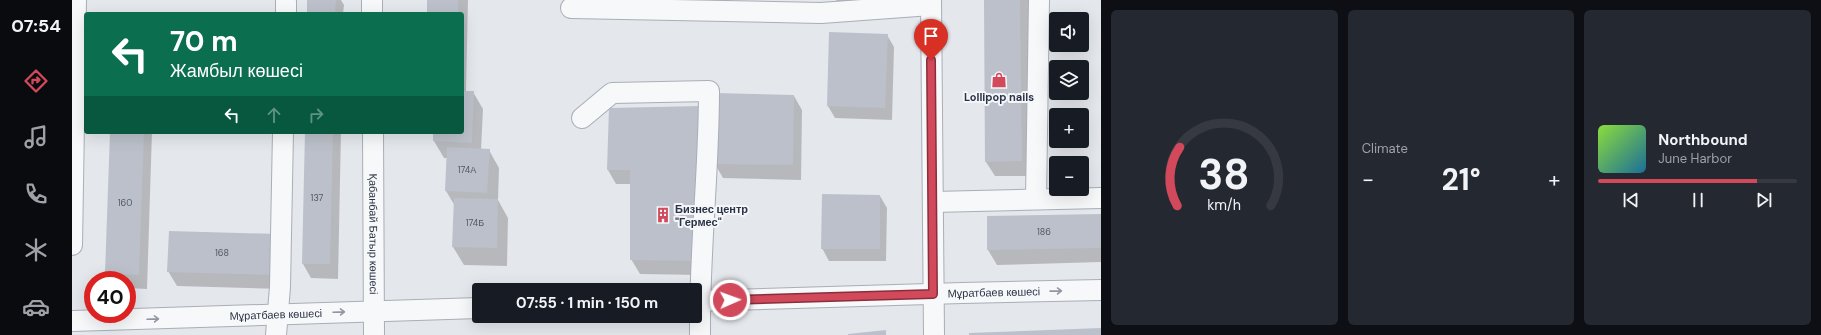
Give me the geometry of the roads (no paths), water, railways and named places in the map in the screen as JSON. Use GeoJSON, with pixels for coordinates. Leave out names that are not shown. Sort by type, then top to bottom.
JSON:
{"type":"FeatureCollection","features":[{"type":"Feature","properties":{"kind":"street"},"geometry":{"type":"LineString","coordinates":[[72,245],[76,0]]}},
{"type":"Feature","properties":{"kind":"street"},"geometry":{"type":"LineString","coordinates":[[372,0],[372,12]]}},
{"type":"Feature","properties":{"kind":"street"},"geometry":{"type":"LineString","coordinates":[[1036,199],[1039,0]]}},
{"type":"Feature","properties":{"kind":"street"},"geometry":{"type":"LineString","coordinates":[[571,8],[821,13],[931,2],[934,335]]}},
{"type":"Feature","properties":{"kind":"street"},"geometry":{"type":"LineString","coordinates":[[582,118],[612,93],[709,91],[709,133],[698,283]]}},
{"type":"Feature","properties":{"kind":"street"},"geometry":{"type":"LineString","coordinates":[[276,335],[280,287],[284,134]]}},
{"type":"Feature","properties":{"kind":"street","name":"Қабанбай Батыр көшесі"},"geometry":{"type":"LineString","coordinates":[[372,134],[374,335]]}},
{"type":"Feature","properties":{"kind":"street"},"geometry":{"type":"LineString","coordinates":[[933,202],[1101,198]]}},
{"type":"Feature","properties":{"kind":"street","name":"Мұратбаев көшесі"},"geometry":{"type":"LineString","coordinates":[[702,301],[1101,290]]}},
{"type":"Feature","properties":{"kind":"street","name":"Мұратбаев көшесі"},"geometry":{"type":"LineString","coordinates":[[72,321],[472,308]]}},
{"type":"Feature","properties":{"kind":"street"},"geometry":{"type":"LineString","coordinates":[[699,323],[700,335]]}},
{"type":"Feature","properties":{"kind":"place","name":"Lollipop nails"},"geometry":{"type":"Point","coordinates":[999,80]}},
{"type":"Feature","properties":{"kind":"place","name":"Бизнес центр \"Гермес\""},"geometry":{"type":"Point","coordinates":[663,215]}}]}
